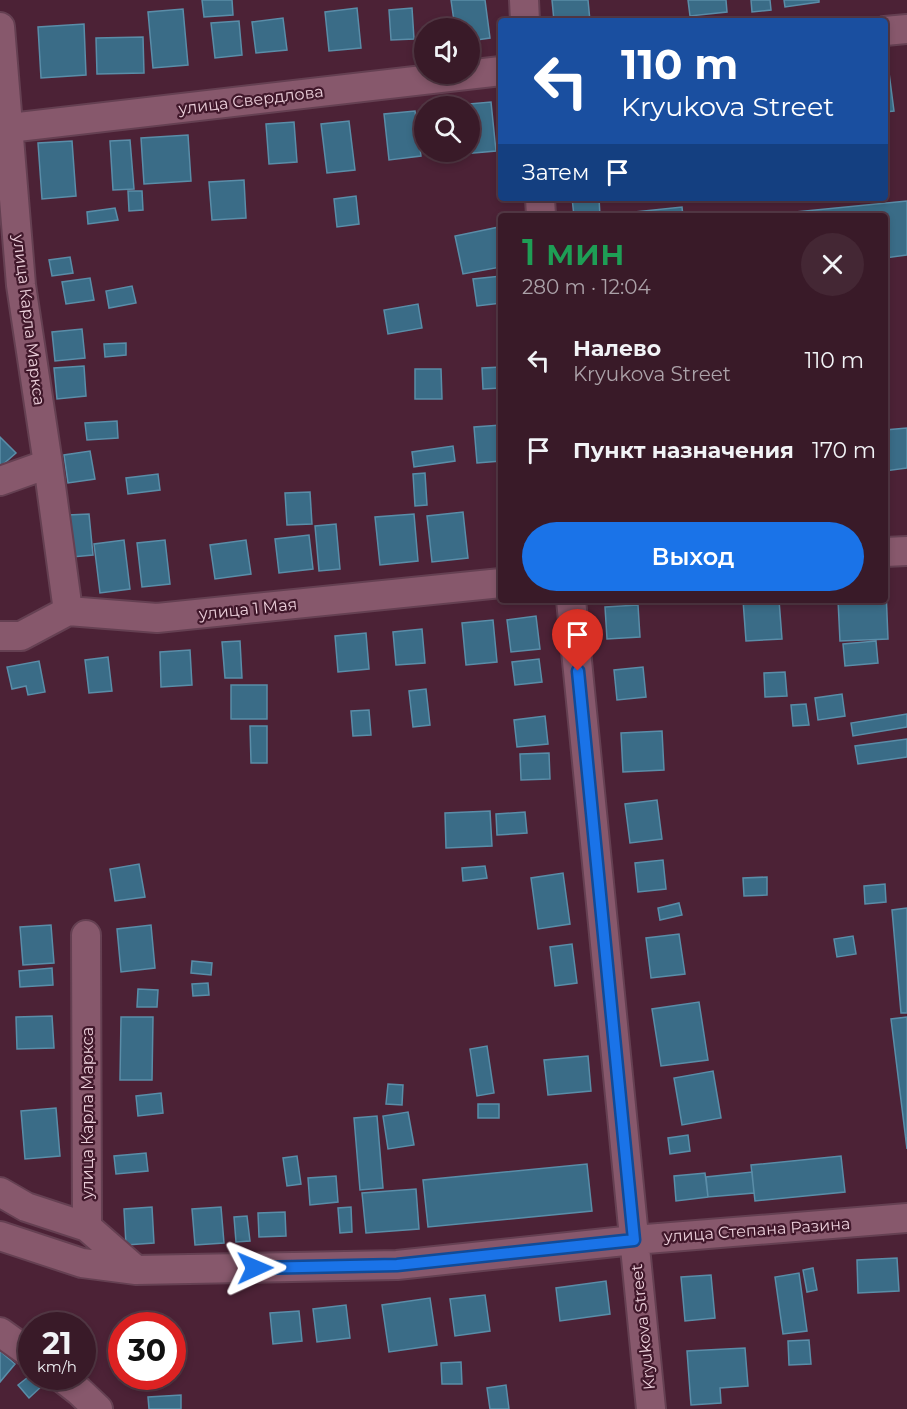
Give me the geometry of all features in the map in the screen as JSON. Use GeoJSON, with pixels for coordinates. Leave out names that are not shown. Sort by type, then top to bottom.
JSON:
{"type":"FeatureCollection","features":[{"type":"Feature","properties":{"kind":"street"},"geometry":{"type":"LineString","coordinates":[[524,0],[525,18]]}},
{"type":"Feature","properties":{"kind":"street","name":"улица Карла Маркса"},"geometry":{"type":"LineString","coordinates":[[0,27],[10,286],[48,464],[68,611]]}},
{"type":"Feature","properties":{"kind":"street"},"geometry":{"type":"LineString","coordinates":[[888,31],[907,28]]}},
{"type":"Feature","properties":{"kind":"street","name":"улица Свердлова"},"geometry":{"type":"LineString","coordinates":[[5,129],[498,71]]}},
{"type":"Feature","properties":{"kind":"street"},"geometry":{"type":"LineString","coordinates":[[0,481],[48,464]]}},
{"type":"Feature","properties":{"kind":"street"},"geometry":{"type":"LineString","coordinates":[[888,552],[907,551]]}},
{"type":"Feature","properties":{"kind":"street","name":"улица 1 Мая"},"geometry":{"type":"LineString","coordinates":[[68,611],[158,618],[498,583]]}},
{"type":"Feature","properties":{"kind":"street","name":"Kryukova Street"},"geometry":{"type":"LineString","coordinates":[[572,603],[651,1409]]}},
{"type":"Feature","properties":{"kind":"street"},"geometry":{"type":"LineString","coordinates":[[0,636],[21,636],[68,611]]}},
{"type":"Feature","properties":{"kind":"street","name":"улица Карла Маркса"},"geometry":{"type":"LineString","coordinates":[[86,935],[87,1227]]}},
{"type":"Feature","properties":{"kind":"street"},"geometry":{"type":"LineString","coordinates":[[0,1192],[26,1207],[87,1227],[136,1270]]}},
{"type":"Feature","properties":{"kind":"street","name":"улица Степана Разина"},"geometry":{"type":"LineString","coordinates":[[0,1236],[82,1263],[136,1270],[397,1265],[634,1240],[907,1218]]}},
{"type":"Feature","properties":{"kind":"street"},"geometry":{"type":"LineString","coordinates":[[0,1332],[18,1346]]}},
{"type":"Feature","properties":{"kind":"street"},"geometry":{"type":"LineString","coordinates":[[78,1390],[98,1409]]}},
{"type":"Feature","properties":{"kind":"building"},"geometry":{"type":"Polygon","coordinates":[[[202,0],[232,0],[233,15],[204,17],[202,0]]]}},
{"type":"Feature","properties":{"kind":"building"},"geometry":{"type":"Polygon","coordinates":[[[451,0],[485,0],[490,38],[480,40],[480,18],[454,18],[451,0]]]}},
{"type":"Feature","properties":{"kind":"building"},"geometry":{"type":"Polygon","coordinates":[[[552,0],[588,0],[590,18],[554,18],[552,0]]]}},
{"type":"Feature","properties":{"kind":"building"},"geometry":{"type":"Polygon","coordinates":[[[688,0],[726,0],[727,12],[690,16],[688,0]]]}},
{"type":"Feature","properties":{"kind":"building"},"geometry":{"type":"Polygon","coordinates":[[[751,0],[770,0],[771,10],[752,12],[751,0]]]}},
{"type":"Feature","properties":{"kind":"building"},"geometry":{"type":"Polygon","coordinates":[[[784,0],[819,0],[819,2],[785,7],[784,0]]]}},
{"type":"Feature","properties":{"kind":"building"},"geometry":{"type":"Polygon","coordinates":[[[357,8],[361,48],[329,51],[325,12],[357,8]]]}},
{"type":"Feature","properties":{"kind":"building"},"geometry":{"type":"Polygon","coordinates":[[[412,8],[414,39],[391,40],[389,10],[412,8]]]}},
{"type":"Feature","properties":{"kind":"building"},"geometry":{"type":"Polygon","coordinates":[[[183,9],[188,65],[153,68],[148,12],[183,9]]]}},
{"type":"Feature","properties":{"kind":"building"},"geometry":{"type":"Polygon","coordinates":[[[283,18],[287,50],[256,53],[252,22],[283,18]]]}},
{"type":"Feature","properties":{"kind":"building"},"geometry":{"type":"Polygon","coordinates":[[[239,21],[242,55],[215,58],[211,23],[239,21]]]}},
{"type":"Feature","properties":{"kind":"building"},"geometry":{"type":"Polygon","coordinates":[[[84,24],[86,75],[41,78],[38,27],[84,24]]]}},
{"type":"Feature","properties":{"kind":"building"},"geometry":{"type":"Polygon","coordinates":[[[143,37],[144,73],[97,74],[96,38],[143,37]]]}},
{"type":"Feature","properties":{"kind":"building"},"geometry":{"type":"Polygon","coordinates":[[[888,65],[894,111],[888,112],[888,65]]]}},
{"type":"Feature","properties":{"kind":"building"},"geometry":{"type":"Polygon","coordinates":[[[491,102],[496,151],[480,152],[480,103],[491,102]]]}},
{"type":"Feature","properties":{"kind":"building"},"geometry":{"type":"Polygon","coordinates":[[[414,111],[414,157],[389,160],[384,114],[414,111]]]}},
{"type":"Feature","properties":{"kind":"building"},"geometry":{"type":"Polygon","coordinates":[[[349,121],[355,170],[327,173],[321,124],[349,121]]]}},
{"type":"Feature","properties":{"kind":"building"},"geometry":{"type":"Polygon","coordinates":[[[294,122],[297,162],[269,164],[266,124],[294,122]]]}},
{"type":"Feature","properties":{"kind":"building"},"geometry":{"type":"Polygon","coordinates":[[[188,135],[191,181],[144,184],[141,138],[188,135]]]}},
{"type":"Feature","properties":{"kind":"building"},"geometry":{"type":"Polygon","coordinates":[[[130,140],[134,189],[113,190],[110,141],[130,140]]]}},
{"type":"Feature","properties":{"kind":"building"},"geometry":{"type":"Polygon","coordinates":[[[72,141],[76,196],[42,199],[38,143],[72,141]]]}},
{"type":"Feature","properties":{"kind":"building"},"geometry":{"type":"Polygon","coordinates":[[[244,180],[246,218],[212,220],[209,182],[244,180]]]}},
{"type":"Feature","properties":{"kind":"building"},"geometry":{"type":"Polygon","coordinates":[[[128,191],[142,191],[143,210],[129,211],[128,191]]]}},
{"type":"Feature","properties":{"kind":"building"},"geometry":{"type":"Polygon","coordinates":[[[356,196],[359,224],[337,227],[334,199],[356,196]]]}},
{"type":"Feature","properties":{"kind":"building"},"geometry":{"type":"Polygon","coordinates":[[[572,201],[599,201],[600,213],[574,213],[572,201]]]}},
{"type":"Feature","properties":{"kind":"building"},"geometry":{"type":"Polygon","coordinates":[[[907,201],[907,255],[888,258],[888,213],[785,213],[907,201]]]}},
{"type":"Feature","properties":{"kind":"building"},"geometry":{"type":"Polygon","coordinates":[[[682,207],[683,213],[635,213],[682,207]]]}},
{"type":"Feature","properties":{"kind":"building"},"geometry":{"type":"Polygon","coordinates":[[[115,208],[118,220],[88,224],[87,212],[115,208]]]}},
{"type":"Feature","properties":{"kind":"building"},"geometry":{"type":"Polygon","coordinates":[[[498,227],[498,268],[463,274],[455,236],[498,227]]]}},
{"type":"Feature","properties":{"kind":"building"},"geometry":{"type":"Polygon","coordinates":[[[70,257],[73,273],[52,276],[49,260],[70,257]]]}},
{"type":"Feature","properties":{"kind":"building"},"geometry":{"type":"Polygon","coordinates":[[[498,276],[498,303],[477,306],[473,279],[498,276]]]}},
{"type":"Feature","properties":{"kind":"building"},"geometry":{"type":"Polygon","coordinates":[[[90,278],[94,300],[66,304],[62,282],[90,278]]]}},
{"type":"Feature","properties":{"kind":"building"},"geometry":{"type":"Polygon","coordinates":[[[132,286],[136,303],[109,308],[106,291],[132,286]]]}},
{"type":"Feature","properties":{"kind":"building"},"geometry":{"type":"Polygon","coordinates":[[[418,304],[422,328],[388,334],[384,310],[418,304]]]}},
{"type":"Feature","properties":{"kind":"building"},"geometry":{"type":"Polygon","coordinates":[[[82,329],[85,358],[55,361],[52,332],[82,329]]]}},
{"type":"Feature","properties":{"kind":"building"},"geometry":{"type":"Polygon","coordinates":[[[126,343],[126,355],[105,357],[104,344],[126,343]]]}},
{"type":"Feature","properties":{"kind":"building"},"geometry":{"type":"Polygon","coordinates":[[[84,366],[86,396],[57,399],[54,368],[84,366]]]}},
{"type":"Feature","properties":{"kind":"building"},"geometry":{"type":"Polygon","coordinates":[[[498,367],[498,388],[483,389],[482,368],[498,367]]]}},
{"type":"Feature","properties":{"kind":"building"},"geometry":{"type":"Polygon","coordinates":[[[415,369],[441,369],[442,399],[415,399],[415,369]]]}},
{"type":"Feature","properties":{"kind":"building"},"geometry":{"type":"Polygon","coordinates":[[[117,421],[118,438],[87,440],[85,423],[117,421]]]}},
{"type":"Feature","properties":{"kind":"building"},"geometry":{"type":"Polygon","coordinates":[[[498,425],[498,461],[477,463],[474,427],[498,425]]]}},
{"type":"Feature","properties":{"kind":"building"},"geometry":{"type":"Polygon","coordinates":[[[907,428],[907,468],[888,471],[888,430],[907,428]]]}},
{"type":"Feature","properties":{"kind":"building"},"geometry":{"type":"Polygon","coordinates":[[[0,437],[16,453],[0,467],[0,437]]]}},
{"type":"Feature","properties":{"kind":"building"},"geometry":{"type":"Polygon","coordinates":[[[453,446],[455,461],[414,467],[412,452],[453,446]]]}},
{"type":"Feature","properties":{"kind":"building"},"geometry":{"type":"Polygon","coordinates":[[[90,451],[95,479],[68,483],[64,455],[90,451]]]}},
{"type":"Feature","properties":{"kind":"building"},"geometry":{"type":"Polygon","coordinates":[[[425,473],[427,505],[415,506],[413,474],[425,473]]]}},
{"type":"Feature","properties":{"kind":"building"},"geometry":{"type":"Polygon","coordinates":[[[158,474],[160,490],[128,494],[126,478],[158,474]]]}},
{"type":"Feature","properties":{"kind":"building"},"geometry":{"type":"Polygon","coordinates":[[[310,492],[312,524],[287,525],[285,493],[310,492]]]}},
{"type":"Feature","properties":{"kind":"building"},"geometry":{"type":"Polygon","coordinates":[[[463,512],[468,558],[432,562],[427,516],[463,512]]]}},
{"type":"Feature","properties":{"kind":"building"},"geometry":{"type":"Polygon","coordinates":[[[89,514],[93,555],[72,557],[68,515],[89,514]]]}},
{"type":"Feature","properties":{"kind":"building"},"geometry":{"type":"Polygon","coordinates":[[[414,514],[418,561],[380,565],[375,517],[414,514]]]}},
{"type":"Feature","properties":{"kind":"building"},"geometry":{"type":"Polygon","coordinates":[[[336,524],[340,569],[319,571],[315,526],[336,524]]]}},
{"type":"Feature","properties":{"kind":"building"},"geometry":{"type":"Polygon","coordinates":[[[309,535],[313,569],[279,573],[275,539],[309,535]]]}},
{"type":"Feature","properties":{"kind":"building"},"geometry":{"type":"Polygon","coordinates":[[[124,540],[130,589],[100,593],[94,544],[124,540]]]}},
{"type":"Feature","properties":{"kind":"building"},"geometry":{"type":"Polygon","coordinates":[[[165,540],[170,584],[142,587],[137,543],[165,540]]]}},
{"type":"Feature","properties":{"kind":"building"},"geometry":{"type":"Polygon","coordinates":[[[246,540],[251,574],[215,579],[210,545],[246,540]]]}},
{"type":"Feature","properties":{"kind":"building"},"geometry":{"type":"Polygon","coordinates":[[[743,603],[779,603],[782,639],[746,641],[743,603]]]}},
{"type":"Feature","properties":{"kind":"building"},"geometry":{"type":"Polygon","coordinates":[[[838,603],[887,603],[888,639],[840,641],[838,603]]]}},
{"type":"Feature","properties":{"kind":"building"},"geometry":{"type":"Polygon","coordinates":[[[638,605],[640,637],[607,639],[605,607],[638,605]]]}},
{"type":"Feature","properties":{"kind":"building"},"geometry":{"type":"Polygon","coordinates":[[[536,616],[540,649],[511,652],[507,620],[536,616]]]}},
{"type":"Feature","properties":{"kind":"building"},"geometry":{"type":"Polygon","coordinates":[[[493,620],[497,662],[466,665],[462,623],[493,620]]]}},
{"type":"Feature","properties":{"kind":"building"},"geometry":{"type":"Polygon","coordinates":[[[422,629],[425,663],[396,665],[393,632],[422,629]]]}},
{"type":"Feature","properties":{"kind":"building"},"geometry":{"type":"Polygon","coordinates":[[[366,633],[369,669],[338,672],[335,636],[366,633]]]}},
{"type":"Feature","properties":{"kind":"building"},"geometry":{"type":"Polygon","coordinates":[[[240,641],[242,678],[225,678],[222,642],[240,641]]]}},
{"type":"Feature","properties":{"kind":"building"},"geometry":{"type":"Polygon","coordinates":[[[876,641],[878,663],[845,666],[843,644],[876,641]]]}},
{"type":"Feature","properties":{"kind":"building"},"geometry":{"type":"Polygon","coordinates":[[[190,650],[192,685],[161,687],[160,652],[190,650]]]}},
{"type":"Feature","properties":{"kind":"building"},"geometry":{"type":"Polygon","coordinates":[[[108,657],[112,691],[89,693],[85,660],[108,657]]]}},
{"type":"Feature","properties":{"kind":"building"},"geometry":{"type":"Polygon","coordinates":[[[539,659],[542,682],[515,685],[512,662],[539,659]]]}},
{"type":"Feature","properties":{"kind":"building"},"geometry":{"type":"Polygon","coordinates":[[[39,661],[45,692],[28,695],[26,686],[12,689],[7,667],[39,661]]]}},
{"type":"Feature","properties":{"kind":"building"},"geometry":{"type":"Polygon","coordinates":[[[643,667],[646,697],[617,700],[614,670],[643,667]]]}},
{"type":"Feature","properties":{"kind":"building"},"geometry":{"type":"Polygon","coordinates":[[[785,672],[787,696],[765,697],[764,673],[785,672]]]}},
{"type":"Feature","properties":{"kind":"building"},"geometry":{"type":"Polygon","coordinates":[[[231,685],[267,685],[267,719],[231,719],[231,685]]]}},
{"type":"Feature","properties":{"kind":"building"},"geometry":{"type":"Polygon","coordinates":[[[426,689],[430,725],[413,727],[409,691],[426,689]]]}},
{"type":"Feature","properties":{"kind":"building"},"geometry":{"type":"Polygon","coordinates":[[[842,694],[845,716],[818,720],[815,698],[842,694]]]}},
{"type":"Feature","properties":{"kind":"building"},"geometry":{"type":"Polygon","coordinates":[[[806,704],[809,725],[793,726],[791,705],[806,704]]]}},
{"type":"Feature","properties":{"kind":"building"},"geometry":{"type":"Polygon","coordinates":[[[369,710],[371,735],[353,736],[351,711],[369,710]]]}},
{"type":"Feature","properties":{"kind":"building"},"geometry":{"type":"Polygon","coordinates":[[[907,714],[907,727],[853,736],[851,723],[907,714]]]}},
{"type":"Feature","properties":{"kind":"building"},"geometry":{"type":"Polygon","coordinates":[[[545,716],[548,744],[517,747],[514,720],[545,716]]]}},
{"type":"Feature","properties":{"kind":"building"},"geometry":{"type":"Polygon","coordinates":[[[250,726],[267,726],[267,763],[251,763],[250,726]]]}},
{"type":"Feature","properties":{"kind":"building"},"geometry":{"type":"Polygon","coordinates":[[[662,731],[664,770],[623,772],[621,733],[662,731]]]}},
{"type":"Feature","properties":{"kind":"building"},"geometry":{"type":"Polygon","coordinates":[[[907,739],[907,757],[858,764],[855,746],[907,739]]]}},
{"type":"Feature","properties":{"kind":"building"},"geometry":{"type":"Polygon","coordinates":[[[549,753],[550,779],[521,780],[520,754],[549,753]]]}},
{"type":"Feature","properties":{"kind":"building"},"geometry":{"type":"Polygon","coordinates":[[[657,800],[662,839],[630,843],[625,804],[657,800]]]}},
{"type":"Feature","properties":{"kind":"building"},"geometry":{"type":"Polygon","coordinates":[[[490,811],[492,846],[446,848],[445,813],[490,811]]]}},
{"type":"Feature","properties":{"kind":"building"},"geometry":{"type":"Polygon","coordinates":[[[525,812],[527,833],[497,835],[496,814],[525,812]]]}},
{"type":"Feature","properties":{"kind":"building"},"geometry":{"type":"Polygon","coordinates":[[[663,860],[666,889],[638,892],[635,863],[663,860]]]}},
{"type":"Feature","properties":{"kind":"building"},"geometry":{"type":"Polygon","coordinates":[[[139,864],[145,897],[115,901],[110,869],[139,864]]]}},
{"type":"Feature","properties":{"kind":"building"},"geometry":{"type":"Polygon","coordinates":[[[485,866],[487,878],[463,881],[462,868],[485,866]]]}},
{"type":"Feature","properties":{"kind":"building"},"geometry":{"type":"Polygon","coordinates":[[[563,873],[570,924],[538,929],[531,878],[563,873]]]}},
{"type":"Feature","properties":{"kind":"building"},"geometry":{"type":"Polygon","coordinates":[[[767,877],[767,895],[744,896],[743,878],[767,877]]]}},
{"type":"Feature","properties":{"kind":"building"},"geometry":{"type":"Polygon","coordinates":[[[885,884],[886,902],[865,904],[864,886],[885,884]]]}},
{"type":"Feature","properties":{"kind":"building"},"geometry":{"type":"Polygon","coordinates":[[[679,903],[682,915],[660,920],[658,908],[679,903]]]}},
{"type":"Feature","properties":{"kind":"building"},"geometry":{"type":"Polygon","coordinates":[[[907,908],[907,1013],[901,1013],[892,910],[907,908]]]}},
{"type":"Feature","properties":{"kind":"building"},"geometry":{"type":"Polygon","coordinates":[[[51,925],[54,963],[23,965],[20,927],[51,925]]]}},
{"type":"Feature","properties":{"kind":"building"},"geometry":{"type":"Polygon","coordinates":[[[151,925],[155,968],[121,972],[117,929],[151,925]]]}},
{"type":"Feature","properties":{"kind":"building"},"geometry":{"type":"Polygon","coordinates":[[[679,934],[685,974],[651,978],[646,938],[679,934]]]}},
{"type":"Feature","properties":{"kind":"building"},"geometry":{"type":"Polygon","coordinates":[[[853,936],[856,954],[837,957],[834,939],[853,936]]]}},
{"type":"Feature","properties":{"kind":"building"},"geometry":{"type":"Polygon","coordinates":[[[572,944],[577,983],[555,986],[550,947],[572,944]]]}},
{"type":"Feature","properties":{"kind":"building"},"geometry":{"type":"Polygon","coordinates":[[[192,961],[212,963],[211,975],[191,973],[192,961]]]}},
{"type":"Feature","properties":{"kind":"building"},"geometry":{"type":"Polygon","coordinates":[[[52,968],[53,985],[20,987],[19,971],[52,968]]]}},
{"type":"Feature","properties":{"kind":"building"},"geometry":{"type":"Polygon","coordinates":[[[208,983],[209,995],[193,996],[192,984],[208,983]]]}},
{"type":"Feature","properties":{"kind":"building"},"geometry":{"type":"Polygon","coordinates":[[[138,989],[158,990],[157,1007],[137,1007],[138,989]]]}},
{"type":"Feature","properties":{"kind":"building"},"geometry":{"type":"Polygon","coordinates":[[[699,1002],[708,1060],[661,1066],[652,1009],[699,1002]]]}},
{"type":"Feature","properties":{"kind":"building"},"geometry":{"type":"Polygon","coordinates":[[[52,1016],[54,1048],[17,1049],[16,1017],[52,1016]]]}},
{"type":"Feature","properties":{"kind":"building"},"geometry":{"type":"Polygon","coordinates":[[[121,1017],[153,1017],[152,1080],[120,1080],[121,1017]]]}},
{"type":"Feature","properties":{"kind":"building"},"geometry":{"type":"Polygon","coordinates":[[[907,1017],[907,1149],[891,1019],[907,1017]]]}},
{"type":"Feature","properties":{"kind":"building"},"geometry":{"type":"Polygon","coordinates":[[[487,1046],[494,1093],[477,1096],[470,1049],[487,1046]]]}},
{"type":"Feature","properties":{"kind":"building"},"geometry":{"type":"Polygon","coordinates":[[[588,1056],[591,1091],[548,1095],[544,1060],[588,1056]]]}},
{"type":"Feature","properties":{"kind":"building"},"geometry":{"type":"Polygon","coordinates":[[[713,1071],[721,1118],[682,1125],[674,1078],[713,1071]]]}},
{"type":"Feature","properties":{"kind":"building"},"geometry":{"type":"Polygon","coordinates":[[[388,1084],[403,1085],[402,1105],[386,1104],[388,1084]]]}},
{"type":"Feature","properties":{"kind":"building"},"geometry":{"type":"Polygon","coordinates":[[[161,1093],[163,1113],[138,1116],[136,1096],[161,1093]]]}},
{"type":"Feature","properties":{"kind":"building"},"geometry":{"type":"Polygon","coordinates":[[[478,1104],[499,1104],[499,1118],[478,1118],[478,1104]]]}},
{"type":"Feature","properties":{"kind":"building"},"geometry":{"type":"Polygon","coordinates":[[[56,1108],[60,1156],[25,1159],[21,1111],[56,1108]]]}},
{"type":"Feature","properties":{"kind":"building"},"geometry":{"type":"Polygon","coordinates":[[[408,1112],[414,1145],[388,1149],[383,1116],[408,1112]]]}},
{"type":"Feature","properties":{"kind":"building"},"geometry":{"type":"Polygon","coordinates":[[[377,1116],[383,1188],[360,1190],[354,1118],[377,1116]]]}},
{"type":"Feature","properties":{"kind":"building"},"geometry":{"type":"Polygon","coordinates":[[[688,1135],[690,1151],[670,1154],[668,1138],[688,1135]]]}},
{"type":"Feature","properties":{"kind":"building"},"geometry":{"type":"Polygon","coordinates":[[[146,1153],[148,1171],[116,1174],[114,1156],[146,1153]]]}},
{"type":"Feature","properties":{"kind":"building"},"geometry":{"type":"Polygon","coordinates":[[[297,1156],[301,1184],[287,1186],[283,1158],[297,1156]]]}},
{"type":"Feature","properties":{"kind":"building"},"geometry":{"type":"Polygon","coordinates":[[[841,1156],[845,1192],[755,1201],[751,1165],[841,1156]]]}},
{"type":"Feature","properties":{"kind":"building"},"geometry":{"type":"Polygon","coordinates":[[[587,1164],[592,1211],[428,1227],[423,1180],[587,1164]]]}},
{"type":"Feature","properties":{"kind":"building"},"geometry":{"type":"Polygon","coordinates":[[[752,1172],[754,1193],[708,1197],[706,1177],[752,1172]]]}},
{"type":"Feature","properties":{"kind":"building"},"geometry":{"type":"Polygon","coordinates":[[[705,1173],[708,1197],[676,1201],[674,1176],[705,1173]]]}},
{"type":"Feature","properties":{"kind":"building"},"geometry":{"type":"Polygon","coordinates":[[[336,1176],[338,1202],[310,1205],[308,1178],[336,1176]]]}},
{"type":"Feature","properties":{"kind":"building"},"geometry":{"type":"Polygon","coordinates":[[[416,1189],[419,1229],[366,1233],[362,1193],[416,1189]]]}},
{"type":"Feature","properties":{"kind":"building"},"geometry":{"type":"Polygon","coordinates":[[[152,1207],[154,1243],[126,1245],[124,1209],[152,1207]]]}},
{"type":"Feature","properties":{"kind":"building"},"geometry":{"type":"Polygon","coordinates":[[[221,1207],[224,1243],[195,1245],[192,1209],[221,1207]]]}},
{"type":"Feature","properties":{"kind":"building"},"geometry":{"type":"Polygon","coordinates":[[[351,1207],[352,1232],[340,1233],[338,1208],[351,1207]]]}},
{"type":"Feature","properties":{"kind":"building"},"geometry":{"type":"Polygon","coordinates":[[[285,1212],[286,1236],[259,1237],[258,1213],[285,1212]]]}},
{"type":"Feature","properties":{"kind":"building"},"geometry":{"type":"Polygon","coordinates":[[[247,1216],[250,1241],[236,1242],[234,1217],[247,1216]]]}},
{"type":"Feature","properties":{"kind":"building"},"geometry":{"type":"Polygon","coordinates":[[[897,1258],[899,1291],[858,1293],[857,1260],[897,1258]]]}},
{"type":"Feature","properties":{"kind":"building"},"geometry":{"type":"Polygon","coordinates":[[[813,1268],[817,1290],[807,1292],[803,1270],[813,1268]]]}},
{"type":"Feature","properties":{"kind":"building"},"geometry":{"type":"Polygon","coordinates":[[[799,1273],[807,1331],[783,1334],[775,1277],[799,1273]]]}},
{"type":"Feature","properties":{"kind":"building"},"geometry":{"type":"Polygon","coordinates":[[[711,1275],[715,1318],[685,1321],[681,1277],[711,1275]]]}},
{"type":"Feature","properties":{"kind":"building"},"geometry":{"type":"Polygon","coordinates":[[[606,1281],[610,1314],[560,1321],[556,1288],[606,1281]]]}},
{"type":"Feature","properties":{"kind":"building"},"geometry":{"type":"Polygon","coordinates":[[[485,1295],[490,1331],[455,1336],[450,1299],[485,1295]]]}},
{"type":"Feature","properties":{"kind":"building"},"geometry":{"type":"Polygon","coordinates":[[[430,1298],[437,1345],[389,1352],[382,1305],[430,1298]]]}},
{"type":"Feature","properties":{"kind":"building"},"geometry":{"type":"Polygon","coordinates":[[[346,1305],[350,1338],[317,1342],[313,1309],[346,1305]]]}},
{"type":"Feature","properties":{"kind":"building"},"geometry":{"type":"Polygon","coordinates":[[[299,1311],[302,1341],[273,1344],[270,1313],[299,1311]]]}},
{"type":"Feature","properties":{"kind":"building"},"geometry":{"type":"Polygon","coordinates":[[[809,1340],[811,1364],[789,1365],[788,1341],[809,1340]]]}},
{"type":"Feature","properties":{"kind":"building"},"geometry":{"type":"Polygon","coordinates":[[[745,1348],[748,1386],[720,1388],[721,1403],[691,1405],[687,1351],[745,1348]]]}},
{"type":"Feature","properties":{"kind":"building"},"geometry":{"type":"Polygon","coordinates":[[[0,1351],[15,1364],[0,1382],[0,1351]]]}},
{"type":"Feature","properties":{"kind":"building"},"geometry":{"type":"Polygon","coordinates":[[[461,1362],[462,1384],[442,1384],[441,1363],[461,1362]]]}},
{"type":"Feature","properties":{"kind":"building"},"geometry":{"type":"Polygon","coordinates":[[[506,1385],[509,1409],[490,1409],[487,1388],[506,1385]]]}},
{"type":"Feature","properties":{"kind":"building"},"geometry":{"type":"Polygon","coordinates":[[[22,1390],[38,1390],[29,1398],[22,1390]]]}},
{"type":"Feature","properties":{"kind":"building"},"geometry":{"type":"Polygon","coordinates":[[[181,1395],[181,1409],[149,1409],[148,1397],[181,1395]]]}},
{"type":"Feature","properties":{"kind":"route"},"geometry":{"type":"LineString","coordinates":[[255,1268],[397,1265],[634,1240],[578,671]]}}]}
